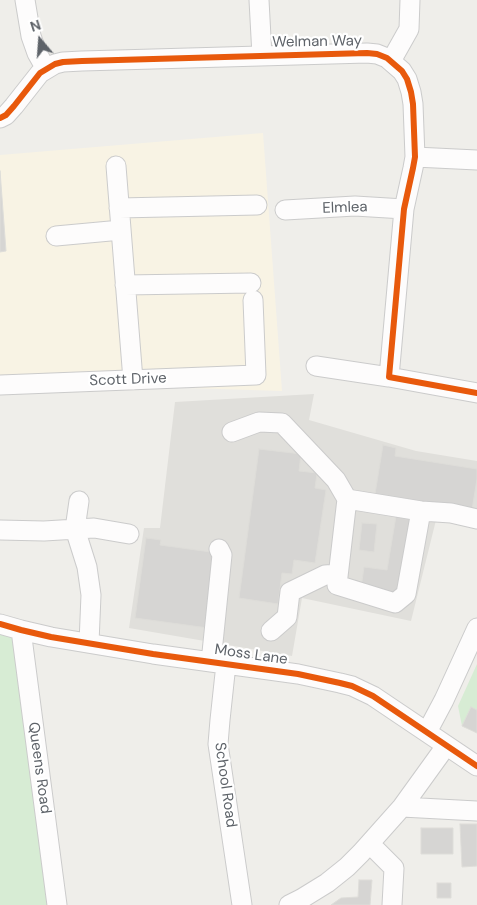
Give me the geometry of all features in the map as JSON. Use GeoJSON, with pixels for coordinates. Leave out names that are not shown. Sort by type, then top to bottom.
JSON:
{"type":"FeatureCollection","features":[{"type":"Feature","properties":{"kind":"street"},"geometry":{"type":"LineString","coordinates":[[25,0],[31,36],[37,53],[46,69]]}},
{"type":"Feature","properties":{"kind":"street"},"geometry":{"type":"LineString","coordinates":[[259,0],[262,56]]}},
{"type":"Feature","properties":{"kind":"street"},"geometry":{"type":"LineString","coordinates":[[389,377],[404,209],[414,157],[411,92],[402,71],[391,61],[409,29],[410,0]]}},
{"type":"Feature","properties":{"kind":"street","name":"Welman Way"},"geometry":{"type":"LineString","coordinates":[[0,118],[6,115],[40,73],[55,64],[63,62],[367,54],[377,54],[391,61]]}},
{"type":"Feature","properties":{"kind":"street"},"geometry":{"type":"LineString","coordinates":[[414,157],[477,160]]}},
{"type":"Feature","properties":{"kind":"street"},"geometry":{"type":"LineString","coordinates":[[116,166],[132,380]]}},
{"type":"Feature","properties":{"kind":"street","name":"Elmlea"},"geometry":{"type":"LineString","coordinates":[[285,210],[304,201],[404,209]]}},
{"type":"Feature","properties":{"kind":"street"},"geometry":{"type":"LineString","coordinates":[[119,208],[257,205]]}},
{"type":"Feature","properties":{"kind":"street"},"geometry":{"type":"LineString","coordinates":[[56,236],[121,230]]}},
{"type":"Feature","properties":{"kind":"street","name":"Scott Drive"},"geometry":{"type":"LineString","coordinates":[[0,385],[256,375],[252,292],[125,285]]}},
{"type":"Feature","properties":{"kind":"street"},"geometry":{"type":"LineString","coordinates":[[316,366],[477,393]]}},
{"type":"Feature","properties":{"kind":"street"},"geometry":{"type":"LineString","coordinates":[[232,432],[260,422],[282,423],[336,480],[347,499],[337,585],[395,603],[406,594],[421,511]]}},
{"type":"Feature","properties":{"kind":"street"},"geometry":{"type":"LineString","coordinates":[[347,499],[421,511],[451,513],[477,519]]}},
{"type":"Feature","properties":{"kind":"street"},"geometry":{"type":"LineString","coordinates":[[79,501],[75,529],[87,567],[91,595],[89,643]]}},
{"type":"Feature","properties":{"kind":"street"},"geometry":{"type":"LineString","coordinates":[[0,530],[44,531],[94,528],[129,534]]}},
{"type":"Feature","properties":{"kind":"street","name":"School Road"},"geometry":{"type":"LineString","coordinates":[[219,549],[222,555],[218,663],[220,720],[218,744],[242,905]]}},
{"type":"Feature","properties":{"kind":"street"},"geometry":{"type":"LineString","coordinates":[[271,631],[287,617],[290,592],[325,575],[338,574]]}},
{"type":"Feature","properties":{"kind":"street","name":"Moss Lane"},"geometry":{"type":"LineString","coordinates":[[0,624],[52,637],[153,654],[317,677],[352,686],[378,699],[477,766]]}},
{"type":"Feature","properties":{"kind":"street"},"geometry":{"type":"LineString","coordinates":[[427,732],[477,628]]}},
{"type":"Feature","properties":{"kind":"street","name":"Queens Road"},"geometry":{"type":"LineString","coordinates":[[21,630],[57,905]]}},
{"type":"Feature","properties":{"kind":"street"},"geometry":{"type":"LineString","coordinates":[[289,905],[331,879],[370,844],[402,807],[446,746]]}},
{"type":"Feature","properties":{"kind":"street"},"geometry":{"type":"LineString","coordinates":[[402,807],[477,811]]}},
{"type":"Feature","properties":{"kind":"street"},"geometry":{"type":"LineString","coordinates":[[370,844],[394,868],[392,905]]}},
{"type":"Feature","properties":{"kind":"shaded area"},"geometry":{"type":"Polygon","coordinates":[[[263,133],[282,391],[0,382],[0,155],[263,133]]]}},
{"type":"Feature","properties":{"kind":"shaded area"},"geometry":{"type":"Polygon","coordinates":[[[314,394],[309,420],[416,451],[477,461],[477,525],[438,512],[411,621],[302,598],[292,656],[129,628],[144,528],[160,528],[175,402],[314,394]]]}},
{"type":"Feature","properties":{"kind":"green space"},"geometry":{"type":"Polygon","coordinates":[[[0,632],[16,637],[47,905],[0,905],[0,632]]]}},
{"type":"Feature","properties":{"kind":"green space"},"geometry":{"type":"Polygon","coordinates":[[[477,664],[477,733],[462,726],[458,706],[477,664]]]}},
{"type":"Feature","properties":{"kind":"building"},"geometry":{"type":"Polygon","coordinates":[[[0,171],[6,251],[0,252],[0,171]]]}},
{"type":"Feature","properties":{"kind":"building"},"geometry":{"type":"Polygon","coordinates":[[[383,445],[396,448],[395,456],[477,469],[472,510],[375,494],[383,445]]]}},
{"type":"Feature","properties":{"kind":"building"},"geometry":{"type":"Polygon","coordinates":[[[259,449],[301,454],[299,471],[317,473],[315,488],[326,490],[315,563],[294,560],[292,574],[282,573],[278,604],[239,598],[259,449]]]}},
{"type":"Feature","properties":{"kind":"building"},"geometry":{"type":"Polygon","coordinates":[[[397,510],[415,513],[403,594],[361,588],[364,567],[387,570],[397,510]]]}},
{"type":"Feature","properties":{"kind":"building"},"geometry":{"type":"Polygon","coordinates":[[[362,523],[377,524],[374,552],[359,550],[362,523]]]}},
{"type":"Feature","properties":{"kind":"building"},"geometry":{"type":"Polygon","coordinates":[[[146,538],[161,540],[160,545],[218,553],[208,628],[135,618],[146,538]]]}},
{"type":"Feature","properties":{"kind":"building"},"geometry":{"type":"Polygon","coordinates":[[[471,707],[477,710],[477,733],[462,726],[471,707]]]}},
{"type":"Feature","properties":{"kind":"building"},"geometry":{"type":"Polygon","coordinates":[[[460,824],[477,824],[477,866],[462,867],[460,824]]]}},
{"type":"Feature","properties":{"kind":"building"},"geometry":{"type":"Polygon","coordinates":[[[421,828],[453,828],[453,854],[421,854],[421,828]]]}},
{"type":"Feature","properties":{"kind":"building"},"geometry":{"type":"Polygon","coordinates":[[[359,880],[372,880],[370,905],[331,905],[341,898],[358,897],[359,880]]]}},
{"type":"Feature","properties":{"kind":"building"},"geometry":{"type":"Polygon","coordinates":[[[437,883],[451,883],[451,898],[437,898],[437,883]]]}},
{"type":"Feature","properties":{"kind":"cycle path"},"geometry":{"type":"LineString","coordinates":[[0,118],[6,115],[40,73],[55,64],[63,62],[367,53],[387,58],[402,71],[411,92],[415,157],[404,209],[389,377],[477,393]]}},
{"type":"Feature","properties":{"kind":"cycle path"},"geometry":{"type":"LineString","coordinates":[[0,624],[51,637],[153,654],[298,674],[352,686],[373,696],[477,766]]}}]}
